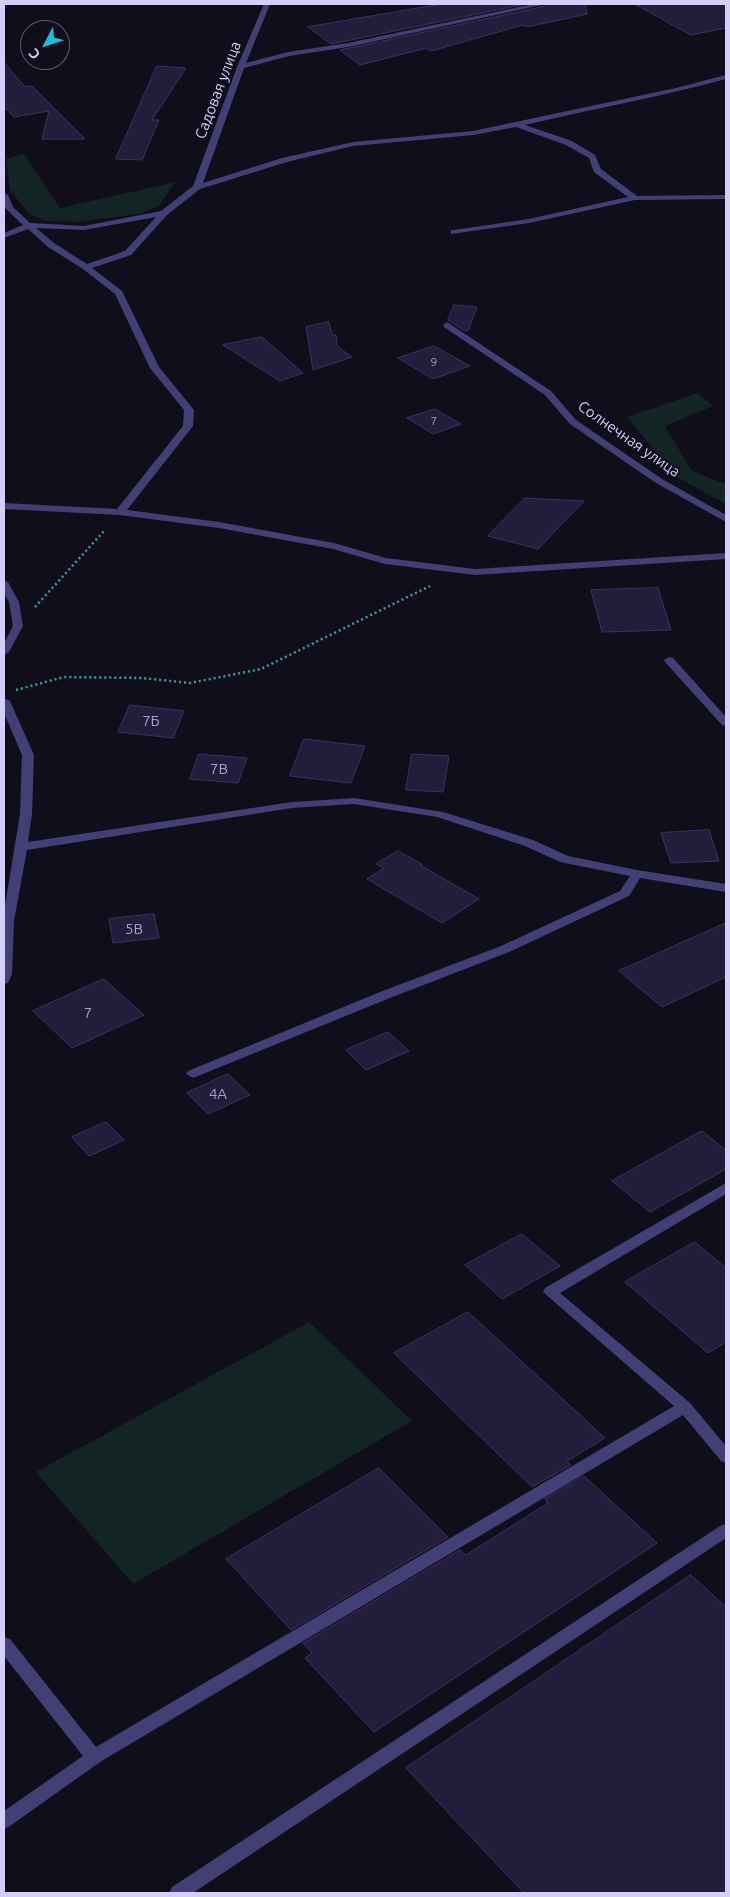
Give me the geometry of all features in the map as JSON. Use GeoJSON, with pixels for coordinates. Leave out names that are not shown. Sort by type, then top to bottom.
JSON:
{"type":"FeatureCollection","features":[{"type":"Feature","properties":{"kind":"street","name":"Садовая улица"},"geometry":{"type":"LineString","coordinates":[[197,187],[241,66],[267,4]]}},
{"type":"Feature","properties":{"kind":"street"},"geometry":{"type":"LineString","coordinates":[[241,66],[288,54],[348,45],[543,4]]}},
{"type":"Feature","properties":{"kind":"street"},"geometry":{"type":"LineString","coordinates":[[86,267],[128,252],[164,213],[197,187],[285,160],[353,144],[473,133],[517,125],[726,77]]}},
{"type":"Feature","properties":{"kind":"street"},"geometry":{"type":"LineString","coordinates":[[517,125],[569,143],[592,157],[597,170],[635,198]]}},
{"type":"Feature","properties":{"kind":"street"},"geometry":{"type":"LineString","coordinates":[[4,195],[9,208],[51,245],[86,267],[118,293],[155,368],[189,410],[188,426],[120,512]]}},
{"type":"Feature","properties":{"kind":"street"},"geometry":{"type":"LineString","coordinates":[[454,232],[529,221],[635,198],[726,197]]}},
{"type":"Feature","properties":{"kind":"street"},"geometry":{"type":"LineString","coordinates":[[4,236],[29,225],[84,228],[164,213]]}},
{"type":"Feature","properties":{"kind":"street","name":"Солнечная улица"},"geometry":{"type":"LineString","coordinates":[[447,325],[548,393],[573,422],[660,481],[726,519]]}},
{"type":"Feature","properties":{"kind":"street"},"geometry":{"type":"LineString","coordinates":[[4,506],[120,512],[238,528],[334,546],[385,561],[475,572],[726,556]]}},
{"type":"Feature","properties":{"kind":"street"},"geometry":{"type":"LineString","coordinates":[[4,584],[14,602],[18,626],[4,652]]}},
{"type":"Feature","properties":{"kind":"street"},"geometry":{"type":"LineString","coordinates":[[669,660],[726,722]]}},
{"type":"Feature","properties":{"kind":"street"},"geometry":{"type":"LineString","coordinates":[[4,700],[28,755],[26,814],[22,847],[6,921],[6,974],[4,980]]}},
{"type":"Feature","properties":{"kind":"street"},"geometry":{"type":"LineString","coordinates":[[22,847],[292,805],[354,801],[439,814],[529,843],[564,859],[637,874],[726,888]]}},
{"type":"Feature","properties":{"kind":"street"},"geometry":{"type":"LineString","coordinates":[[193,1074],[385,995],[505,950],[625,893],[637,874]]}},
{"type":"Feature","properties":{"kind":"street"},"geometry":{"type":"LineString","coordinates":[[726,1188],[550,1292],[685,1407],[726,1457]]}},
{"type":"Feature","properties":{"kind":"street"},"geometry":{"type":"LineString","coordinates":[[4,1821],[94,1757],[685,1407]]}},
{"type":"Feature","properties":{"kind":"street"},"geometry":{"type":"LineString","coordinates":[[178,1893],[726,1530]]}},
{"type":"Feature","properties":{"kind":"street"},"geometry":{"type":"LineString","coordinates":[[4,1644],[94,1757]]}},
{"type":"Feature","properties":{"kind":"path"},"geometry":{"type":"LineString","coordinates":[[18,626],[120,512]]}},
{"type":"Feature","properties":{"kind":"path"},"geometry":{"type":"LineString","coordinates":[[12,691],[64,677],[142,678],[190,683],[261,669],[382,611],[433,584]]}},
{"type":"Feature","properties":{"kind":"shaded area"},"geometry":{"type":"Polygon","coordinates":[[[24,154],[60,208],[175,182],[159,206],[139,214],[78,222],[45,221],[28,213],[10,190],[6,159],[24,154]]]}},
{"type":"Feature","properties":{"kind":"shaded area"},"geometry":{"type":"Polygon","coordinates":[[[698,393],[713,406],[665,426],[692,471],[726,484],[726,504],[675,476],[627,417],[698,393]]]}},
{"type":"Feature","properties":{"kind":"shaded area"},"geometry":{"type":"Polygon","coordinates":[[[309,1322],[412,1421],[133,1584],[36,1472],[309,1322]]]}},
{"type":"Feature","properties":{"kind":"building"},"geometry":{"type":"Polygon","coordinates":[[[442,4],[526,4],[331,44],[308,27],[442,4]]]}},
{"type":"Feature","properties":{"kind":"building"},"geometry":{"type":"Polygon","coordinates":[[[548,4],[585,4],[587,14],[527,27],[523,25],[431,51],[426,48],[360,65],[340,50],[546,6],[548,4]]]}},
{"type":"Feature","properties":{"kind":"building"},"geometry":{"type":"Polygon","coordinates":[[[635,4],[726,4],[726,28],[691,35],[635,4]]]}},
{"type":"Feature","properties":{"kind":"building"},"geometry":{"type":"Polygon","coordinates":[[[4,62],[25,87],[32,86],[85,139],[42,139],[49,111],[14,117],[4,107],[4,62]]]}},
{"type":"Feature","properties":{"kind":"building"},"geometry":{"type":"Polygon","coordinates":[[[157,66],[186,68],[152,120],[159,120],[142,160],[116,159],[157,66]]]}},
{"type":"Feature","properties":{"kind":"building"},"geometry":{"type":"Polygon","coordinates":[[[454,305],[477,307],[468,331],[463,330],[448,320],[454,305]]]}},
{"type":"Feature","properties":{"kind":"building"},"geometry":{"type":"Polygon","coordinates":[[[329,322],[332,335],[336,335],[337,346],[352,357],[313,370],[306,327],[329,322]]]}},
{"type":"Feature","properties":{"kind":"building"},"geometry":{"type":"Polygon","coordinates":[[[262,337],[303,373],[280,381],[223,345],[262,337]]]}},
{"type":"Feature","properties":{"kind":"building"},"geometry":{"type":"Polygon","coordinates":[[[434,346],[470,366],[433,379],[398,358],[434,346]]]}},
{"type":"Feature","properties":{"kind":"building"},"geometry":{"type":"Polygon","coordinates":[[[435,409],[461,424],[433,434],[407,418],[435,409]]]}},
{"type":"Feature","properties":{"kind":"building"},"geometry":{"type":"Polygon","coordinates":[[[525,498],[584,501],[538,549],[488,536],[525,498]]]}},
{"type":"Feature","properties":{"kind":"building"},"geometry":{"type":"Polygon","coordinates":[[[658,588],[671,630],[602,632],[591,590],[658,588]]]}},
{"type":"Feature","properties":{"kind":"building"},"geometry":{"type":"Polygon","coordinates":[[[130,705],[184,711],[173,738],[118,732],[130,705]]]}},
{"type":"Feature","properties":{"kind":"building"},"geometry":{"type":"Polygon","coordinates":[[[304,739],[365,746],[351,783],[290,776],[304,739]]]}},
{"type":"Feature","properties":{"kind":"building"},"geometry":{"type":"Polygon","coordinates":[[[199,754],[247,758],[238,783],[190,779],[199,754]]]}},
{"type":"Feature","properties":{"kind":"building"},"geometry":{"type":"Polygon","coordinates":[[[412,754],[449,756],[443,792],[406,790],[412,754]]]}},
{"type":"Feature","properties":{"kind":"building"},"geometry":{"type":"Polygon","coordinates":[[[709,830],[719,861],[671,863],[661,833],[709,830]]]}},
{"type":"Feature","properties":{"kind":"building"},"geometry":{"type":"Polygon","coordinates":[[[398,851],[479,899],[442,923],[367,879],[384,868],[376,864],[398,851]]]}},
{"type":"Feature","properties":{"kind":"building"},"geometry":{"type":"Polygon","coordinates":[[[154,914],[159,938],[113,943],[109,919],[154,914]]]}},
{"type":"Feature","properties":{"kind":"building"},"geometry":{"type":"Polygon","coordinates":[[[726,923],[726,977],[662,1007],[619,971],[726,923]]]}},
{"type":"Feature","properties":{"kind":"building"},"geometry":{"type":"Polygon","coordinates":[[[104,979],[144,1015],[72,1048],[33,1011],[104,979]]]}},
{"type":"Feature","properties":{"kind":"building"},"geometry":{"type":"Polygon","coordinates":[[[388,1032],[409,1051],[366,1070],[346,1050],[388,1032]]]}},
{"type":"Feature","properties":{"kind":"building"},"geometry":{"type":"Polygon","coordinates":[[[228,1074],[250,1095],[208,1114],[187,1093],[228,1074]]]}},
{"type":"Feature","properties":{"kind":"building"},"geometry":{"type":"Polygon","coordinates":[[[106,1122],[124,1140],[89,1156],[72,1137],[106,1122]]]}},
{"type":"Feature","properties":{"kind":"building"},"geometry":{"type":"Polygon","coordinates":[[[702,1131],[726,1150],[726,1169],[650,1212],[612,1181],[702,1131]]]}},
{"type":"Feature","properties":{"kind":"building"},"geometry":{"type":"Polygon","coordinates":[[[522,1234],[560,1266],[502,1299],[465,1265],[522,1234]]]}},
{"type":"Feature","properties":{"kind":"building"},"geometry":{"type":"Polygon","coordinates":[[[695,1242],[726,1268],[726,1342],[708,1353],[625,1282],[695,1242]]]}},
{"type":"Feature","properties":{"kind":"building"},"geometry":{"type":"Polygon","coordinates":[[[468,1312],[605,1438],[567,1461],[571,1465],[532,1487],[394,1353],[468,1312]]]}},
{"type":"Feature","properties":{"kind":"building"},"geometry":{"type":"Polygon","coordinates":[[[379,1468],[448,1537],[291,1630],[226,1559],[379,1468]]]}},
{"type":"Feature","properties":{"kind":"building"},"geometry":{"type":"Polygon","coordinates":[[[584,1476],[657,1543],[374,1732],[305,1658],[312,1653],[303,1643],[460,1550],[466,1555],[548,1503],[545,1499],[584,1476]]]}},
{"type":"Feature","properties":{"kind":"building"},"geometry":{"type":"Polygon","coordinates":[[[691,1575],[726,1607],[726,1893],[524,1893],[406,1768],[691,1575]]]}}]}
